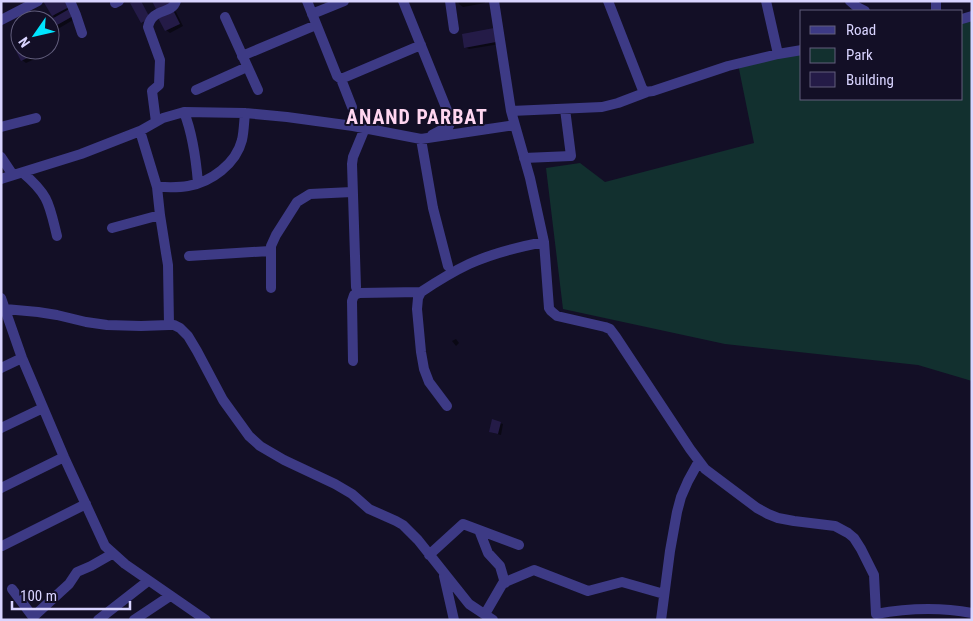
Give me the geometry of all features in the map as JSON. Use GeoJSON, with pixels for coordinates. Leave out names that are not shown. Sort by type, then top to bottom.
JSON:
{"type":"FeatureCollection","features":[{"type":"Feature","properties":{"kind":"street"},"geometry":{"type":"LineString","coordinates":[[1,20],[38,1]]}},
{"type":"Feature","properties":{"kind":"street"},"geometry":{"type":"LineString","coordinates":[[70,1],[82,33]]}},
{"type":"Feature","properties":{"kind":"street"},"geometry":{"type":"LineString","coordinates":[[156,122],[152,91],[159,85],[160,60],[148,24],[152,17],[173,7],[176,1]]}},
{"type":"Feature","properties":{"kind":"street"},"geometry":{"type":"LineString","coordinates":[[307,1],[337,76],[341,79],[352,107]]}},
{"type":"Feature","properties":{"kind":"street"},"geometry":{"type":"LineString","coordinates":[[312,14],[344,1]]}},
{"type":"Feature","properties":{"kind":"street"},"geometry":{"type":"LineString","coordinates":[[403,1],[451,120],[449,126],[423,139]]}},
{"type":"Feature","properties":{"kind":"street"},"geometry":{"type":"LineString","coordinates":[[450,1],[454,29]]}},
{"type":"Feature","properties":{"kind":"street"},"geometry":{"type":"LineString","coordinates":[[494,1],[511,111],[532,184],[544,242],[549,308],[551,311],[557,316],[610,329],[699,461],[738,495],[768,514],[778,518],[836,526],[854,538],[874,575],[877,617],[896,610],[918,609],[941,609],[972,613]]}},
{"type":"Feature","properties":{"kind":"street"},"geometry":{"type":"LineString","coordinates":[[608,1],[642,88],[647,92]]}},
{"type":"Feature","properties":{"kind":"street"},"geometry":{"type":"LineString","coordinates":[[766,1],[778,54]]}},
{"type":"Feature","properties":{"kind":"street"},"geometry":{"type":"LineString","coordinates":[[850,1],[853,5],[863,10]]}},
{"type":"Feature","properties":{"kind":"street"},"geometry":{"type":"LineString","coordinates":[[225,17],[258,90]]}},
{"type":"Feature","properties":{"kind":"street"},"geometry":{"type":"LineString","coordinates":[[242,56],[316,25]]}},
{"type":"Feature","properties":{"kind":"street"},"geometry":{"type":"LineString","coordinates":[[341,79],[421,46]]}},
{"type":"Feature","properties":{"kind":"street"},"geometry":{"type":"LineString","coordinates":[[511,111],[611,105],[721,68],[800,50]]}},
{"type":"Feature","properties":{"kind":"street"},"geometry":{"type":"LineString","coordinates":[[196,90],[247,67]]}},
{"type":"Feature","properties":{"kind":"street"},"geometry":{"type":"LineString","coordinates":[[524,158],[571,156],[565,109]]}},
{"type":"Feature","properties":{"kind":"street"},"geometry":{"type":"LineString","coordinates":[[184,112],[194,150],[198,183]]}},
{"type":"Feature","properties":{"kind":"street"},"geometry":{"type":"LineString","coordinates":[[1,179],[81,154],[140,131],[163,118],[184,112],[245,113],[365,128],[423,139],[515,125]]}},
{"type":"Feature","properties":{"kind":"street"},"geometry":{"type":"LineString","coordinates":[[156,187],[180,187],[213,177],[228,164],[239,150],[245,113]]}},
{"type":"Feature","properties":{"kind":"street"},"geometry":{"type":"LineString","coordinates":[[1,127],[36,118]]}},
{"type":"Feature","properties":{"kind":"street"},"geometry":{"type":"LineString","coordinates":[[356,287],[352,164],[365,128]]}},
{"type":"Feature","properties":{"kind":"street"},"geometry":{"type":"LineString","coordinates":[[140,131],[156,187],[168,265],[169,325]]}},
{"type":"Feature","properties":{"kind":"street"},"geometry":{"type":"LineString","coordinates":[[423,139],[433,208],[448,266]]}},
{"type":"Feature","properties":{"kind":"street"},"geometry":{"type":"LineString","coordinates":[[1,157],[13,176]]}},
{"type":"Feature","properties":{"kind":"street"},"geometry":{"type":"LineString","coordinates":[[23,173],[41,189],[49,203],[57,236]]}},
{"type":"Feature","properties":{"kind":"street"},"geometry":{"type":"LineString","coordinates":[[271,288],[270,246],[293,207],[302,198],[310,194],[352,192]]}},
{"type":"Feature","properties":{"kind":"street"},"geometry":{"type":"LineString","coordinates":[[112,228],[160,215]]}},
{"type":"Feature","properties":{"kind":"street"},"geometry":{"type":"LineString","coordinates":[[353,361],[352,300],[354,295],[359,293],[421,292],[485,257],[544,242]]}},
{"type":"Feature","properties":{"kind":"street"},"geometry":{"type":"LineString","coordinates":[[189,256],[270,251]]}},
{"type":"Feature","properties":{"kind":"street"},"geometry":{"type":"LineString","coordinates":[[421,292],[417,308],[424,369],[429,382],[447,406]]}},
{"type":"Feature","properties":{"kind":"street"},"geometry":{"type":"LineString","coordinates":[[1,298],[3,310],[22,358],[102,541],[112,554],[148,581],[203,618],[214,620]]}},
{"type":"Feature","properties":{"kind":"street"},"geometry":{"type":"LineString","coordinates":[[3,310],[38,312],[107,325],[169,325],[180,328],[188,336],[197,351],[222,400],[249,436],[260,446],[284,460],[335,484],[352,494],[369,509],[403,525],[418,540],[469,604],[489,617],[503,584],[534,570],[588,591],[622,582],[664,594]]}},
{"type":"Feature","properties":{"kind":"street"},"geometry":{"type":"LineString","coordinates":[[1,368],[22,358]]}},
{"type":"Feature","properties":{"kind":"street"},"geometry":{"type":"LineString","coordinates":[[1,428],[43,408]]}},
{"type":"Feature","properties":{"kind":"street"},"geometry":{"type":"LineString","coordinates":[[1,488],[64,457]]}},
{"type":"Feature","properties":{"kind":"street"},"geometry":{"type":"LineString","coordinates":[[661,620],[677,512],[681,496],[699,461]]}},
{"type":"Feature","properties":{"kind":"street"},"geometry":{"type":"LineString","coordinates":[[2,546],[86,504]]}},
{"type":"Feature","properties":{"kind":"street"},"geometry":{"type":"LineString","coordinates":[[429,555],[463,524],[519,545]]}},
{"type":"Feature","properties":{"kind":"street"},"geometry":{"type":"LineString","coordinates":[[479,530],[488,554],[500,566],[505,583]]}},
{"type":"Feature","properties":{"kind":"street"},"geometry":{"type":"LineString","coordinates":[[12,589],[34,618],[69,584],[77,572],[112,554]]}},
{"type":"Feature","properties":{"kind":"street"},"geometry":{"type":"LineString","coordinates":[[443,572],[454,620]]}},
{"type":"Feature","properties":{"kind":"street"},"geometry":{"type":"LineString","coordinates":[[98,620],[148,581]]}},
{"type":"Feature","properties":{"kind":"street"},"geometry":{"type":"LineString","coordinates":[[134,620],[170,596]]}},
{"type":"Feature","properties":{"kind":"green space"},"geometry":{"type":"Polygon","coordinates":[[[972,21],[972,381],[918,365],[725,344],[563,309],[546,168],[580,163],[605,182],[754,143],[738,64],[800,52],[800,100],[963,100],[963,23],[972,21]]]}},
{"type":"Feature","properties":{"kind":"building"},"geometry":{"type":"Polygon","coordinates":[[[43,1],[68,1],[71,6],[60,12],[60,10],[48,10],[43,1]]]}},
{"type":"Feature","properties":{"kind":"building"},"geometry":{"type":"Polygon","coordinates":[[[141,1],[150,18],[141,23],[130,3],[141,1]]]}},
{"type":"Feature","properties":{"kind":"building"},"geometry":{"type":"Polygon","coordinates":[[[152,1],[170,1],[171,3],[157,11],[152,1]]]}},
{"type":"Feature","properties":{"kind":"building"},"geometry":{"type":"Polygon","coordinates":[[[71,8],[75,15],[60,23],[60,14],[71,8]]]}},
{"type":"Feature","properties":{"kind":"building"},"geometry":{"type":"Polygon","coordinates":[[[172,8],[180,24],[165,31],[157,16],[172,8]]]}},
{"type":"Feature","properties":{"kind":"building"},"geometry":{"type":"Polygon","coordinates":[[[494,28],[496,42],[464,48],[462,34],[494,28]]]}},
{"type":"Feature","properties":{"kind":"building"},"geometry":{"type":"Polygon","coordinates":[[[492,419],[501,422],[498,434],[489,432],[492,419]]]}},
{"type":"Feature","properties":{"kind":"district","name":"ANAND PARBAT"},"geometry":{"type":"Point","coordinates":[417,117]}}]}
